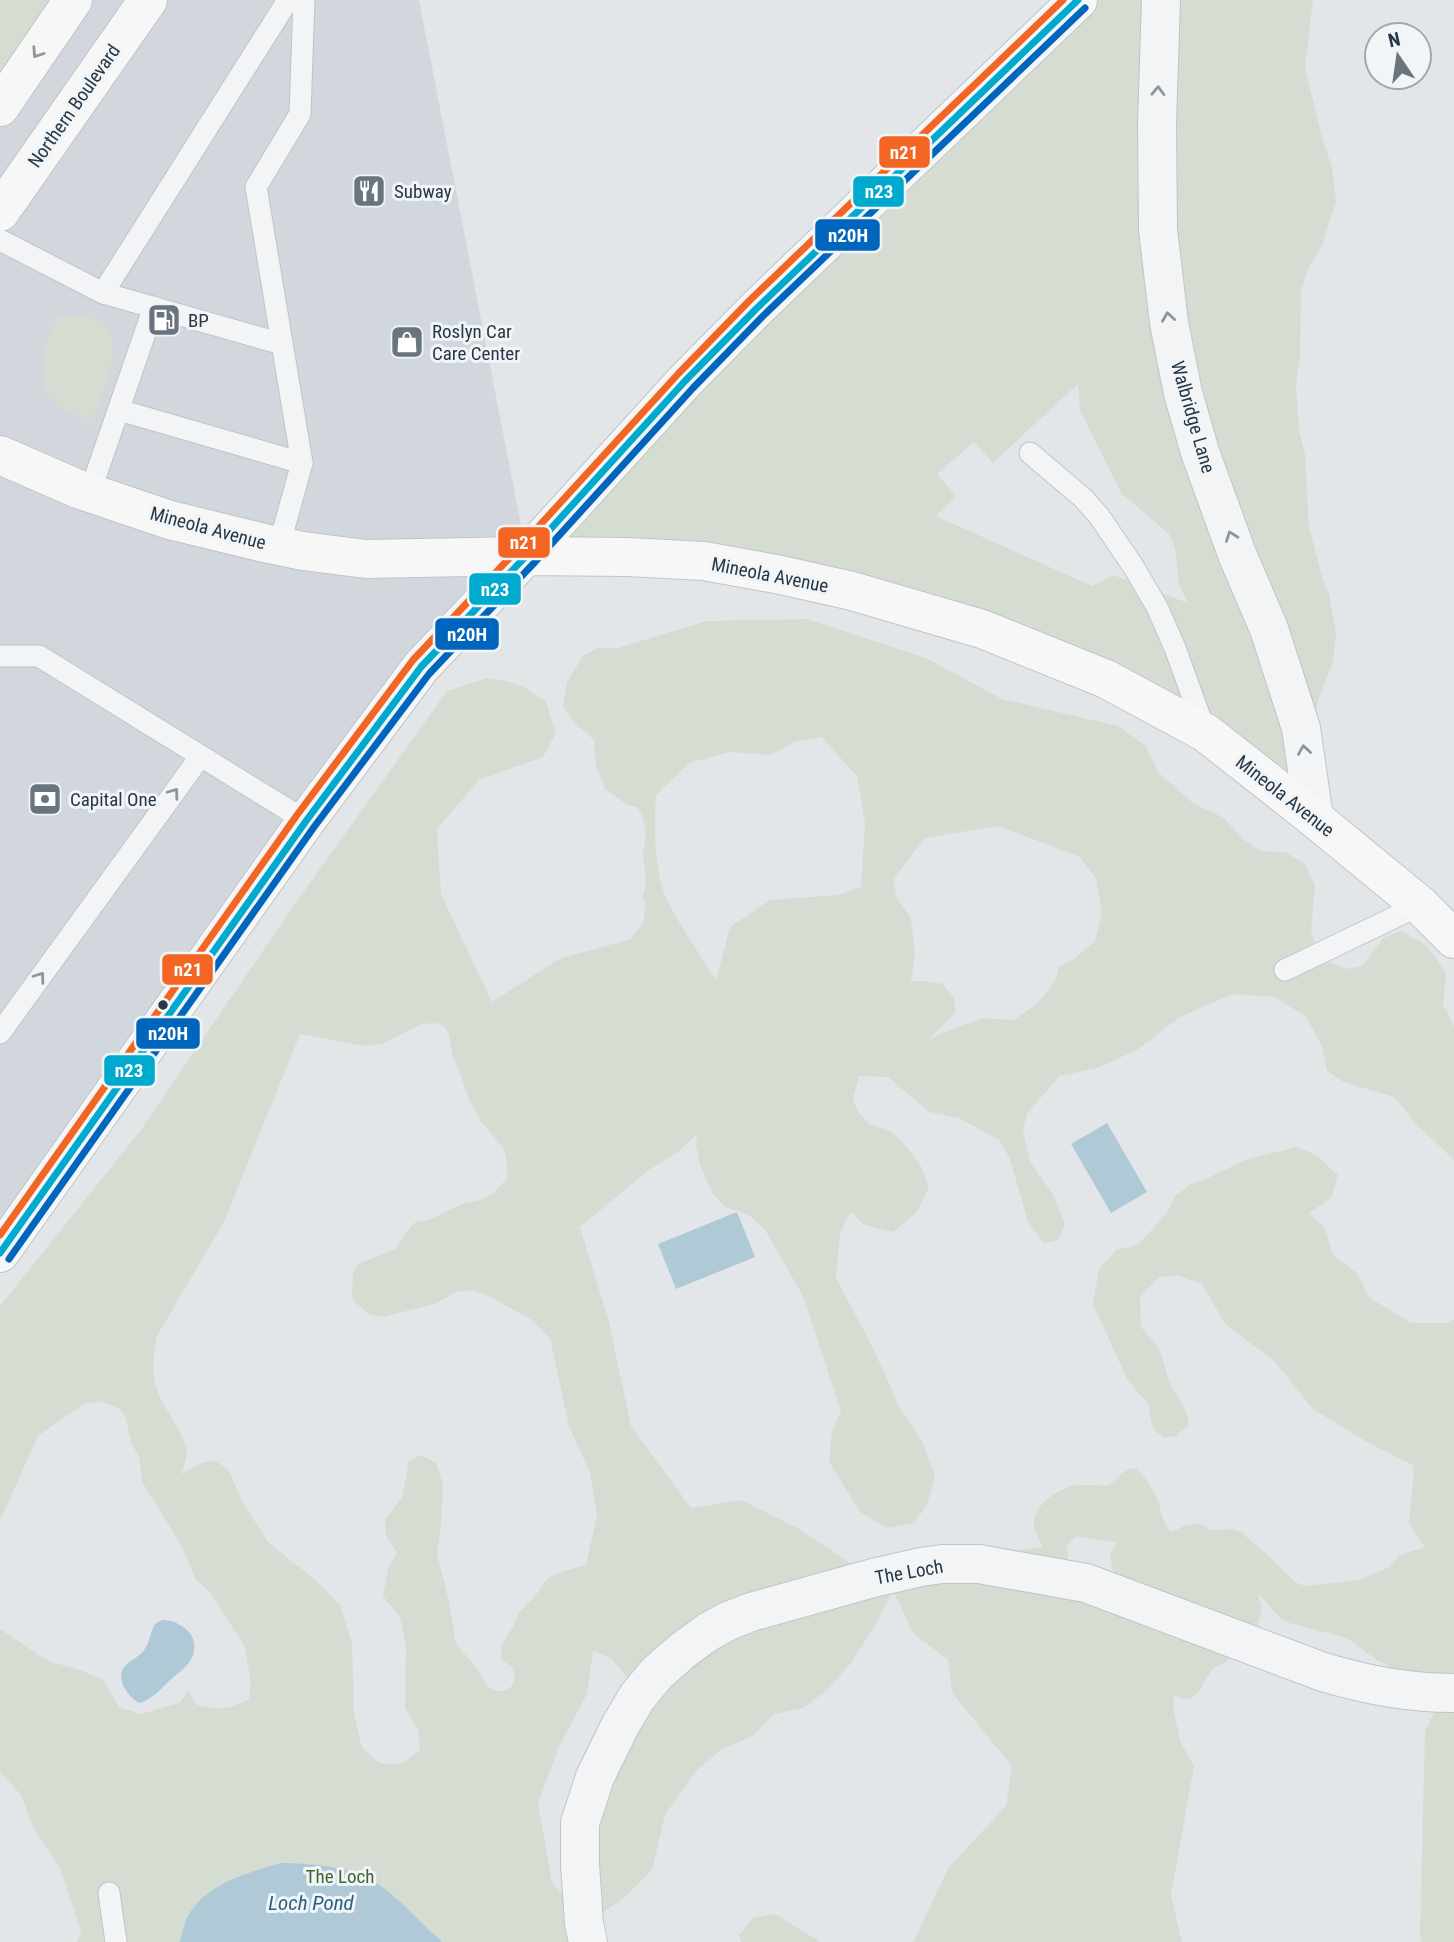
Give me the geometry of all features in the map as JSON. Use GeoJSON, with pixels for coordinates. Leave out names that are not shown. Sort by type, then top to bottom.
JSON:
{"type":"FeatureCollection","features":[{"type":"Feature","properties":{"kind":"main road"},"geometry":{"type":"LineString","coordinates":[[0,107],[73,0]]}},
{"type":"Feature","properties":{"kind":"main road","name":"Northern Boulevard"},"geometry":{"type":"LineString","coordinates":[[0,212],[148,0]]}},
{"type":"Feature","properties":{"kind":"main road"},"geometry":{"type":"LineString","coordinates":[[0,1253],[306,821],[421,667],[694,372],[756,309],[1078,0]]}},
{"type":"Feature","properties":{"kind":"main road","name":"Mineola Avenue"},"geometry":{"type":"LineString","coordinates":[[0,455],[90,492],[170,520],[279,546],[366,559],[526,556],[704,561],[852,591],[982,629],[1106,679],[1206,733],[1420,905],[1454,939]]}},
{"type":"Feature","properties":{"kind":"street","name":"Walbridge Lane"},"geometry":{"type":"LineString","coordinates":[[1161,0],[1157,124],[1158,229],[1169,323],[1183,393],[1200,452],[1237,554],[1269,629],[1301,728],[1314,818]]}},
{"type":"Feature","properties":{"kind":"street","name":"The Loch"},"geometry":{"type":"LineString","coordinates":[[587,1942],[580,1865],[580,1822],[595,1777],[620,1726],[637,1697],[657,1673],[682,1651],[728,1621],[768,1606],[873,1577],[921,1567],[979,1564],[1086,1583],[1353,1681],[1391,1689],[1454,1693]]}},
{"type":"Feature","properties":{"kind":"lane"},"geometry":{"type":"LineString","coordinates":[[103,293],[288,0]]}},
{"type":"Feature","properties":{"kind":"lane"},"geometry":{"type":"LineString","coordinates":[[279,546],[302,463],[256,187],[300,114],[304,0]]}},
{"type":"Feature","properties":{"kind":"lane"},"geometry":{"type":"LineString","coordinates":[[0,240],[103,293],[282,344]]}},
{"type":"Feature","properties":{"kind":"lane"},"geometry":{"type":"LineString","coordinates":[[90,492],[154,307]]}},
{"type":"Feature","properties":{"kind":"lane"},"geometry":{"type":"LineString","coordinates":[[119,410],[302,463]]}},
{"type":"Feature","properties":{"kind":"lane"},"geometry":{"type":"LineString","coordinates":[[1030,453],[1083,498],[1133,566],[1171,638],[1206,733]]}},
{"type":"Feature","properties":{"kind":"lane"},"geometry":{"type":"LineString","coordinates":[[0,656],[39,656],[306,821]]}},
{"type":"Feature","properties":{"kind":"lane"},"geometry":{"type":"LineString","coordinates":[[0,1033],[200,757]]}},
{"type":"Feature","properties":{"kind":"lane"},"geometry":{"type":"LineString","coordinates":[[1284,970],[1420,905]]}},
{"type":"Feature","properties":{"kind":"lane"},"geometry":{"type":"LineString","coordinates":[[109,1893],[116,1942]]}},
{"type":"Feature","properties":{"kind":"shaded area"},"geometry":{"type":"Polygon","coordinates":[[[72,0],[419,0],[527,556],[0,1255],[0,106],[72,0]]]}},
{"type":"Feature","properties":{"kind":"green space"},"geometry":{"type":"Polygon","coordinates":[[[0,0],[72,0],[0,106],[0,0]]]}},
{"type":"Feature","properties":{"kind":"green space"},"geometry":{"type":"Polygon","coordinates":[[[1078,0],[1313,0],[1305,68],[1332,168],[1336,201],[1322,246],[1308,269],[1301,291],[1300,357],[1296,385],[1299,430],[1305,454],[1309,528],[1329,594],[1336,634],[1333,661],[1319,698],[1312,727],[1314,818],[1206,733],[852,591],[527,556],[1078,0]],[[1078,384],[993,463],[974,442],[937,474],[956,496],[936,516],[1092,586],[1113,575],[1188,603],[1179,584],[1175,548],[1169,534],[1121,493],[1080,410],[1078,384]]]}},
{"type":"Feature","properties":{"kind":"green space"},"geometry":{"type":"Polygon","coordinates":[[[60,316],[94,319],[103,323],[110,331],[113,342],[110,370],[92,420],[61,407],[51,398],[44,381],[44,353],[50,333],[60,316]]]}},
{"type":"Feature","properties":{"kind":"green space"},"geometry":{"type":"Polygon","coordinates":[[[807,619],[926,658],[1002,699],[1118,726],[1146,746],[1158,772],[1193,803],[1224,818],[1242,838],[1260,851],[1285,852],[1305,864],[1315,885],[1311,932],[1321,959],[1348,969],[1362,966],[1383,938],[1401,931],[1427,946],[1446,973],[1443,1004],[1454,1026],[1454,1160],[1417,1125],[1394,1097],[1343,1082],[1327,1071],[1322,1046],[1306,1017],[1275,997],[1233,994],[1180,1017],[1137,1050],[1097,1068],[1060,1076],[1027,1113],[1023,1131],[1030,1162],[1054,1196],[1065,1225],[1058,1240],[1044,1243],[1028,1222],[1010,1159],[999,1140],[959,1118],[929,1112],[888,1077],[859,1076],[853,1099],[858,1112],[869,1124],[892,1132],[903,1143],[920,1164],[929,1188],[916,1213],[893,1232],[864,1225],[851,1212],[840,1233],[836,1278],[873,1348],[900,1408],[923,1443],[935,1477],[927,1505],[914,1523],[886,1528],[860,1512],[829,1462],[832,1431],[841,1411],[803,1296],[765,1230],[749,1215],[725,1207],[712,1193],[700,1164],[697,1134],[678,1152],[649,1170],[580,1227],[609,1322],[631,1426],[691,1508],[741,1500],[799,1529],[861,1570],[999,1558],[1020,1550],[1043,1547],[1035,1531],[1035,1515],[1052,1495],[1074,1486],[1109,1485],[1128,1469],[1136,1468],[1154,1492],[1164,1522],[1172,1532],[1184,1526],[1202,1524],[1210,1530],[1232,1529],[1241,1532],[1295,1582],[1305,1586],[1360,1580],[1389,1567],[1400,1555],[1425,1547],[1409,1524],[1414,1466],[1367,1442],[1313,1409],[1274,1361],[1225,1324],[1202,1284],[1179,1276],[1160,1277],[1140,1296],[1141,1327],[1160,1349],[1170,1384],[1186,1411],[1189,1425],[1176,1436],[1164,1438],[1153,1429],[1148,1404],[1127,1379],[1093,1304],[1099,1269],[1116,1250],[1139,1244],[1166,1214],[1176,1195],[1191,1184],[1247,1159],[1297,1147],[1316,1155],[1338,1175],[1331,1198],[1309,1213],[1325,1228],[1333,1255],[1357,1273],[1369,1297],[1411,1323],[1447,1323],[1454,1319],[1454,1942],[1421,1942],[1420,1935],[1425,1731],[1444,1693],[1375,1659],[1347,1638],[1289,1623],[1280,1618],[1258,1593],[1262,1609],[1257,1629],[1225,1663],[1211,1671],[1198,1693],[1189,1699],[1174,1695],[1173,1708],[1181,1743],[1194,1766],[1171,1895],[1182,1942],[913,1942],[949,1867],[1006,1806],[1012,1766],[952,1693],[948,1660],[913,1633],[893,1590],[851,1663],[827,1690],[803,1708],[774,1714],[753,1736],[722,1749],[696,1771],[665,1815],[652,1870],[623,1899],[589,1922],[591,1942],[77,1942],[81,1931],[60,1868],[34,1829],[21,1795],[0,1772],[0,1629],[46,1660],[103,1680],[119,1707],[141,1714],[179,1703],[189,1690],[195,1704],[210,1708],[228,1707],[249,1699],[251,1683],[245,1647],[210,1592],[196,1580],[181,1545],[142,1482],[139,1456],[132,1445],[125,1416],[117,1407],[102,1402],[85,1403],[38,1436],[0,1521],[0,1306],[140,1131],[292,908],[447,691],[487,678],[524,687],[546,702],[556,733],[543,757],[479,780],[437,829],[441,894],[492,1002],[559,959],[631,939],[644,921],[644,823],[637,807],[629,806],[605,789],[596,766],[594,740],[574,722],[563,706],[567,682],[583,656],[598,648],[618,648],[706,621],[807,619]],[[821,737],[794,742],[771,755],[730,752],[689,763],[656,795],[656,850],[663,891],[679,922],[716,980],[730,927],[770,900],[838,895],[861,887],[865,822],[857,776],[821,737]],[[998,826],[925,838],[893,879],[897,898],[911,918],[915,956],[911,981],[943,984],[954,998],[955,1013],[930,1038],[982,1018],[1014,1020],[1038,1003],[1056,979],[1059,966],[1073,960],[1095,941],[1102,913],[1096,879],[1080,857],[998,826]],[[435,1023],[422,1024],[382,1044],[363,1046],[300,1034],[224,1222],[157,1336],[154,1358],[159,1395],[187,1452],[181,1474],[198,1464],[215,1460],[229,1471],[242,1501],[268,1542],[319,1583],[340,1605],[352,1643],[354,1713],[362,1748],[381,1764],[402,1764],[420,1750],[418,1730],[405,1708],[406,1647],[400,1618],[383,1596],[388,1569],[397,1552],[386,1536],[385,1520],[402,1497],[409,1461],[421,1455],[436,1463],[443,1484],[437,1554],[456,1644],[477,1668],[487,1686],[496,1691],[504,1691],[512,1686],[515,1677],[512,1667],[501,1659],[502,1644],[519,1612],[547,1579],[557,1573],[586,1565],[597,1515],[590,1473],[569,1426],[550,1338],[530,1319],[472,1290],[456,1292],[435,1304],[382,1317],[367,1313],[354,1301],[353,1272],[359,1263],[396,1249],[414,1223],[428,1220],[465,1203],[481,1200],[494,1193],[507,1178],[504,1149],[481,1122],[470,1101],[452,1053],[449,1034],[444,1026],[435,1023]],[[1076,1537],[1067,1546],[1068,1559],[1085,1583],[1120,1585],[1112,1568],[1110,1554],[1117,1542],[1076,1537]],[[593,1651],[587,1694],[559,1747],[538,1803],[552,1883],[583,1915],[580,1865],[628,1679],[612,1659],[593,1651]]]}},
{"type":"Feature","properties":{"kind":"green space"},"geometry":{"type":"Polygon","coordinates":[[[775,1914],[820,1942],[741,1942],[739,1935],[753,1918],[775,1914]]]}},
{"type":"Feature","properties":{"kind":"water"},"geometry":{"type":"Polygon","coordinates":[[[1107,1123],[1147,1192],[1111,1213],[1071,1144],[1107,1123]]]}},
{"type":"Feature","properties":{"kind":"water"},"geometry":{"type":"Polygon","coordinates":[[[737,1212],[755,1257],[676,1289],[658,1244],[737,1212]]]}},
{"type":"Feature","properties":{"kind":"water"},"geometry":{"type":"Polygon","coordinates":[[[162,1620],[173,1622],[188,1631],[193,1640],[193,1655],[185,1667],[156,1694],[139,1703],[130,1696],[121,1675],[126,1665],[144,1650],[155,1624],[162,1620]]]}},
{"type":"Feature","properties":{"kind":"water","name":"Loch Pond"},"geometry":{"type":"Polygon","coordinates":[[[281,1863],[333,1867],[359,1874],[397,1899],[442,1942],[180,1942],[188,1916],[206,1895],[229,1881],[281,1863]]]}},
{"type":"Feature","properties":{"kind":"transit line","name":"n21"},"geometry":{"type":"LineString","coordinates":[[0,1235],[297,815],[413,660],[749,301],[1063,0]]}},
{"type":"Feature","properties":{"kind":"transit line","name":"n23"},"geometry":{"type":"LineString","coordinates":[[0,1253],[306,821],[421,667],[685,381],[756,309],[1078,0]]}},
{"type":"Feature","properties":{"kind":"transit line","name":"n20H"},"geometry":{"type":"LineString","coordinates":[[9,1259],[314,827],[429,674],[763,316],[1085,8]]}},
{"type":"Feature","properties":{"kind":"place","name":"Subway"},"geometry":{"type":"Point","coordinates":[369,191]}},
{"type":"Feature","properties":{"kind":"place","name":"BP"},"geometry":{"type":"Point","coordinates":[164,320]}},
{"type":"Feature","properties":{"kind":"place","name":"Roslyn Car Care Center"},"geometry":{"type":"Point","coordinates":[407,342]}},
{"type":"Feature","properties":{"kind":"place","name":"Capital One"},"geometry":{"type":"Point","coordinates":[45,799]}}]}
